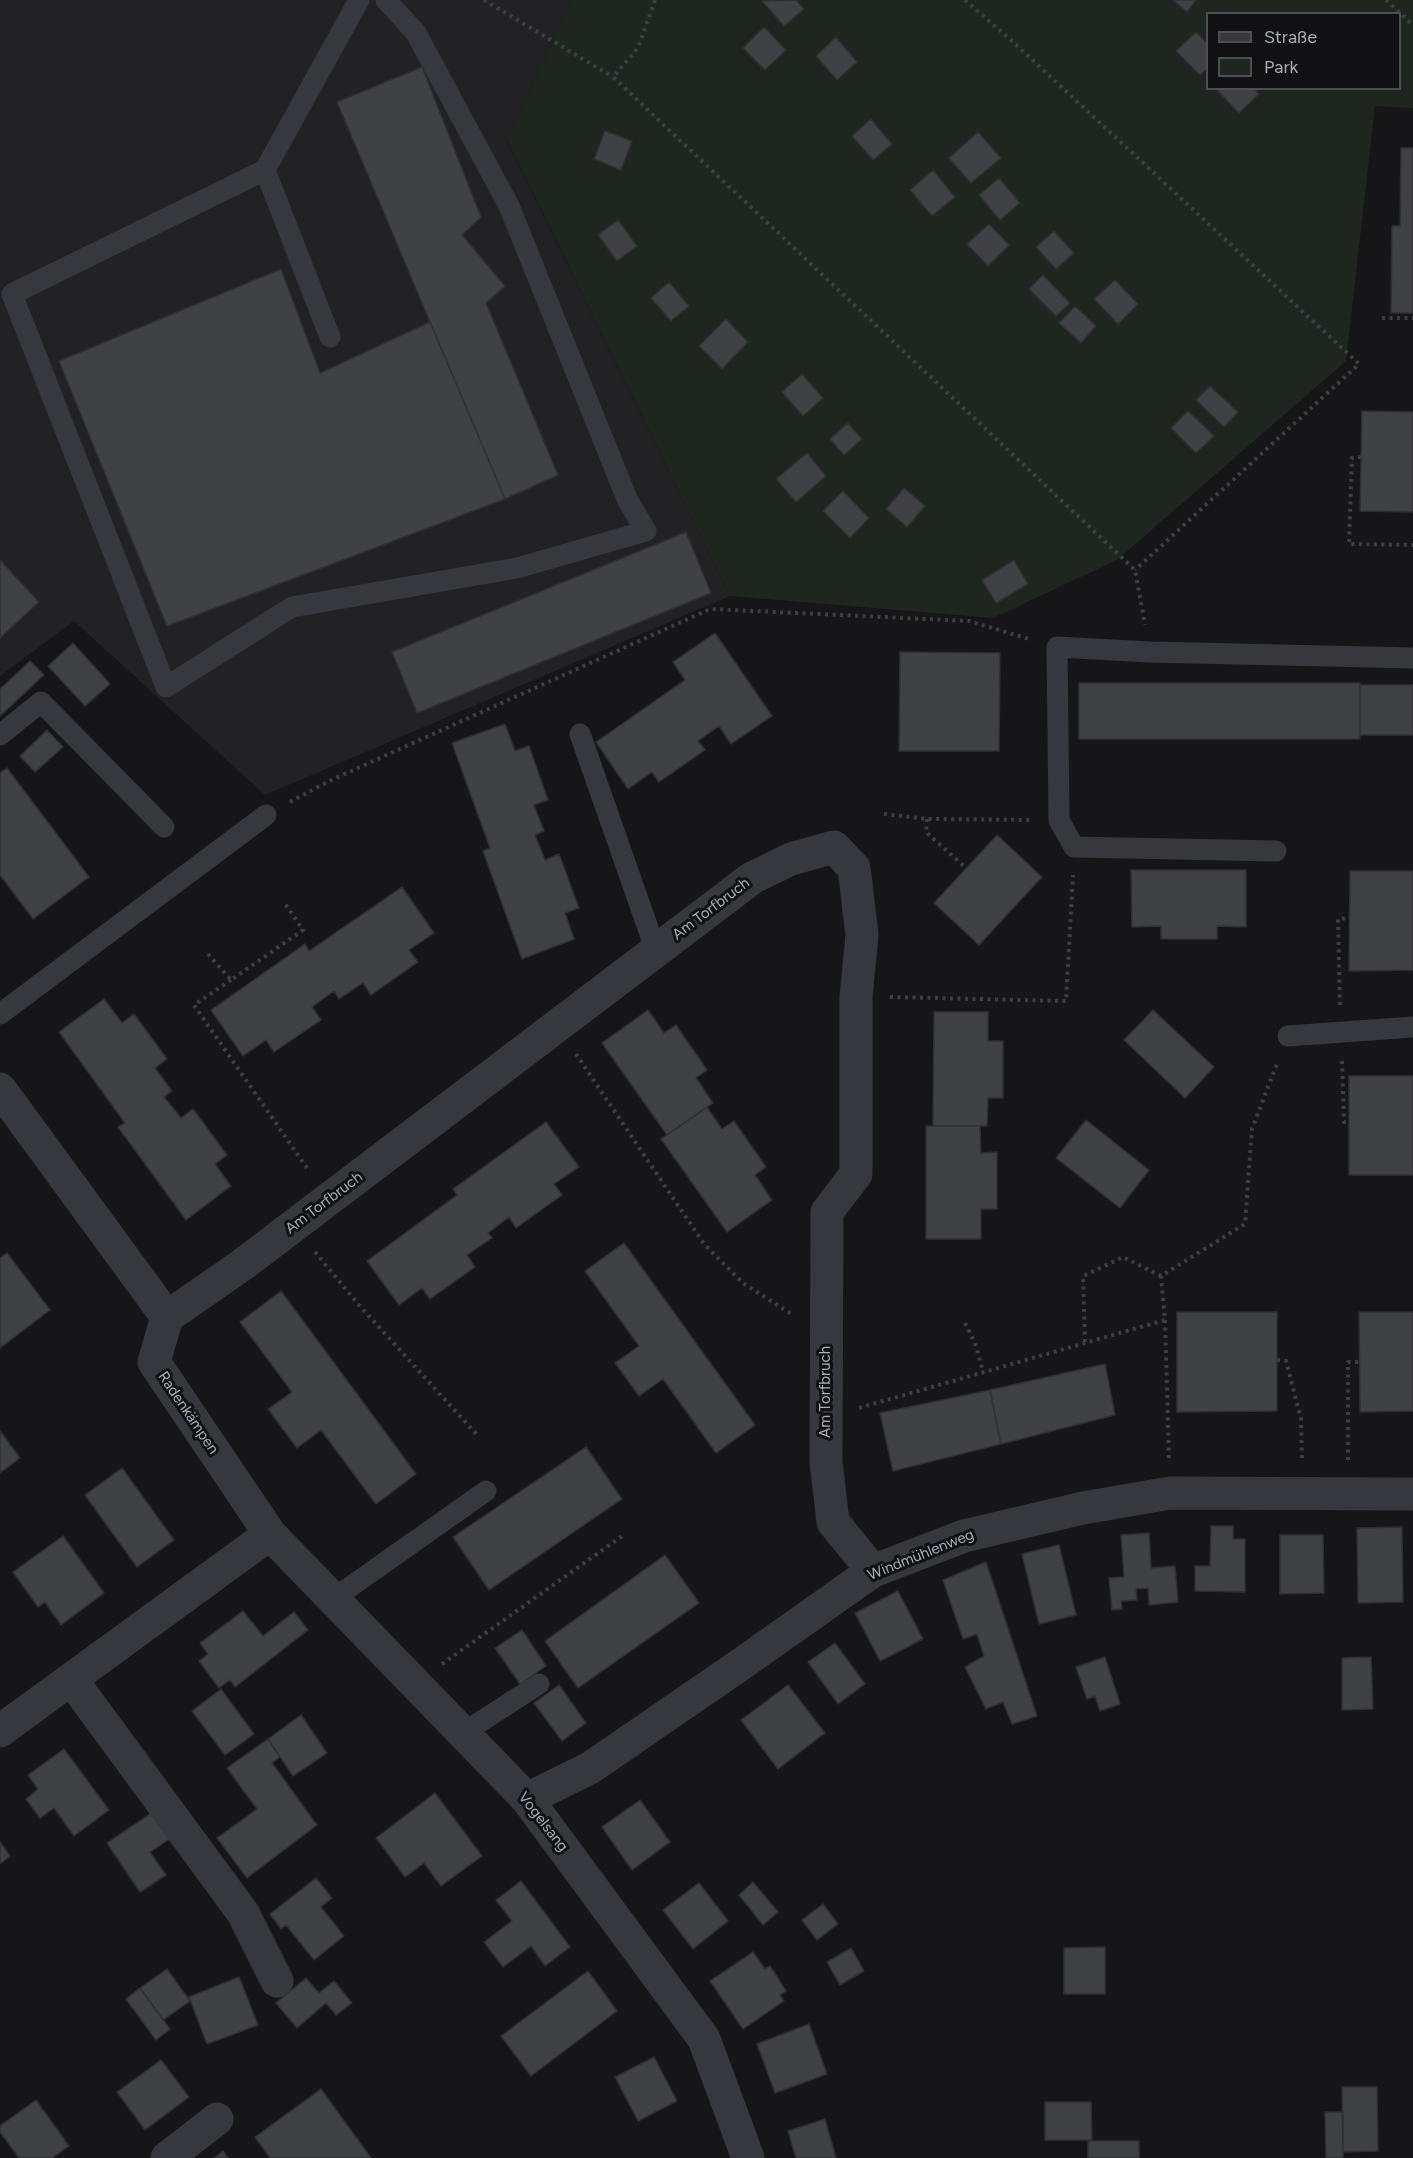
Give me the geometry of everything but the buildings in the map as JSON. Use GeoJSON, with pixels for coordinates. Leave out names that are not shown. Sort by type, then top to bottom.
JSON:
{"type":"FeatureCollection","features":[{"type":"Feature","properties":{"kind":"street","name":"Am Torfbruch"},"geometry":{"type":"LineString","coordinates":[[167,1317],[242,1265],[752,878],[791,859],[834,847],[854,868],[862,935],[856,997],[856,1174],[827,1212],[826,1462],[833,1522],[873,1571]]}},
{"type":"Feature","properties":{"kind":"street"},"geometry":{"type":"LineString","coordinates":[[0,1089],[167,1317]]}},
{"type":"Feature","properties":{"kind":"street","name":"Radenkämpen"},"geometry":{"type":"LineString","coordinates":[[167,1317],[154,1362],[270,1534]]}},
{"type":"Feature","properties":{"kind":"street","name":"Windmühlenweg"},"geometry":{"type":"LineString","coordinates":[[527,1799],[590,1768],[873,1571],[964,1536],[1083,1508],[1170,1493],[1413,1494]]}},
{"type":"Feature","properties":{"kind":"street"},"geometry":{"type":"LineString","coordinates":[[0,1731],[270,1534]]}},
{"type":"Feature","properties":{"kind":"street","name":"Vogelsang"},"geometry":{"type":"LineString","coordinates":[[270,1534],[527,1799],[704,2038],[748,2158]]}},
{"type":"Feature","properties":{"kind":"street"},"geometry":{"type":"LineString","coordinates":[[71,1679],[243,1913],[277,1981]]}},
{"type":"Feature","properties":{"kind":"street"},"geometry":{"type":"LineString","coordinates":[[166,2158],[217,2119]]}},
{"type":"Feature","properties":{"kind":"lane"},"geometry":{"type":"LineString","coordinates":[[359,0],[265,170],[12,294],[166,687],[292,607],[517,568],[646,531],[628,501],[509,206],[416,33],[386,0]]}},
{"type":"Feature","properties":{"kind":"lane"},"geometry":{"type":"LineString","coordinates":[[265,170],[330,337]]}},
{"type":"Feature","properties":{"kind":"lane"},"geometry":{"type":"LineString","coordinates":[[1276,851],[1074,847],[1059,820],[1057,647],[1150,652],[1413,658]]}},
{"type":"Feature","properties":{"kind":"lane"},"geometry":{"type":"LineString","coordinates":[[0,735],[41,702],[164,827]]}},
{"type":"Feature","properties":{"kind":"lane"},"geometry":{"type":"LineString","coordinates":[[580,734],[656,951]]}},
{"type":"Feature","properties":{"kind":"lane"},"geometry":{"type":"LineString","coordinates":[[4,1005],[266,815]]}},
{"type":"Feature","properties":{"kind":"lane"},"geometry":{"type":"LineString","coordinates":[[1288,1036],[1413,1027]]}},
{"type":"Feature","properties":{"kind":"lane"},"geometry":{"type":"LineString","coordinates":[[333,1599],[486,1491]]}},
{"type":"Feature","properties":{"kind":"lane"},"geometry":{"type":"LineString","coordinates":[[462,1733],[539,1684]]}},
{"type":"Feature","properties":{"kind":"path"},"geometry":{"type":"LineString","coordinates":[[484,0],[613,77],[1135,570],[1150,652]]}},
{"type":"Feature","properties":{"kind":"path"},"geometry":{"type":"LineString","coordinates":[[613,77],[638,48],[655,0]]}},
{"type":"Feature","properties":{"kind":"path"},"geometry":{"type":"LineString","coordinates":[[965,0],[1359,364],[1135,570]]}},
{"type":"Feature","properties":{"kind":"path"},"geometry":{"type":"LineString","coordinates":[[1386,0],[1399,12]]}},
{"type":"Feature","properties":{"kind":"path"},"geometry":{"type":"LineString","coordinates":[[1401,14],[1413,25]]}},
{"type":"Feature","properties":{"kind":"path"},"geometry":{"type":"LineString","coordinates":[[1382,318],[1413,318]]}},
{"type":"Feature","properties":{"kind":"path"},"geometry":{"type":"LineString","coordinates":[[1361,457],[1352,458],[1349,544],[1413,545]]}},
{"type":"Feature","properties":{"kind":"path"},"geometry":{"type":"LineString","coordinates":[[266,815],[329,781],[710,609],[969,621],[1057,647]]}},
{"type":"Feature","properties":{"kind":"path"},"geometry":{"type":"LineString","coordinates":[[884,814],[927,819],[1059,820]]}},
{"type":"Feature","properties":{"kind":"path"},"geometry":{"type":"LineString","coordinates":[[927,819],[926,832],[966,868]]}},
{"type":"Feature","properties":{"kind":"path"},"geometry":{"type":"LineString","coordinates":[[856,997],[1066,1000],[1074,847]]}},
{"type":"Feature","properties":{"kind":"path"},"geometry":{"type":"LineString","coordinates":[[284,902],[303,930],[194,1005],[328,1199]]}},
{"type":"Feature","properties":{"kind":"path"},"geometry":{"type":"LineString","coordinates":[[208,954],[231,980]]}},
{"type":"Feature","properties":{"kind":"path"},"geometry":{"type":"LineString","coordinates":[[557,1026],[704,1244],[743,1283],[827,1336]]}},
{"type":"Feature","properties":{"kind":"path"},"geometry":{"type":"LineString","coordinates":[[1161,1276],[1245,1224],[1251,1129],[1288,1036]]}},
{"type":"Feature","properties":{"kind":"path"},"geometry":{"type":"LineString","coordinates":[[293,1226],[358,1304],[479,1437]]}},
{"type":"Feature","properties":{"kind":"path"},"geometry":{"type":"LineString","coordinates":[[1086,1342],[1083,1276],[1123,1257],[1161,1276]]}},
{"type":"Feature","properties":{"kind":"path"},"geometry":{"type":"LineString","coordinates":[[1161,1276],[1165,1320],[1170,1493]]}},
{"type":"Feature","properties":{"kind":"path"},"geometry":{"type":"LineString","coordinates":[[826,1417],[1165,1320]]}},
{"type":"Feature","properties":{"kind":"path"},"geometry":{"type":"LineString","coordinates":[[965,1323],[975,1343],[983,1372]]}},
{"type":"Feature","properties":{"kind":"path"},"geometry":{"type":"LineString","coordinates":[[1277,1360],[1286,1361],[1301,1419],[1302,1494]]}},
{"type":"Feature","properties":{"kind":"path"},"geometry":{"type":"LineString","coordinates":[[1348,1493],[1348,1362],[1359,1362]]}},
{"type":"Feature","properties":{"kind":"path"},"geometry":{"type":"LineString","coordinates":[[414,1683],[625,1534]]}},
{"type":"Feature","properties":{"kind":"shaded area"},"geometry":{"type":"Polygon","coordinates":[[[0,0],[572,0],[507,141],[730,596],[265,795],[74,621],[0,676],[0,0]]]}},
{"type":"Feature","properties":{"kind":"green space"},"geometry":{"type":"Polygon","coordinates":[[[572,0],[1413,0],[1413,108],[1375,106],[1346,361],[1117,560],[993,618],[730,596],[507,140],[572,0]]]}}]}
